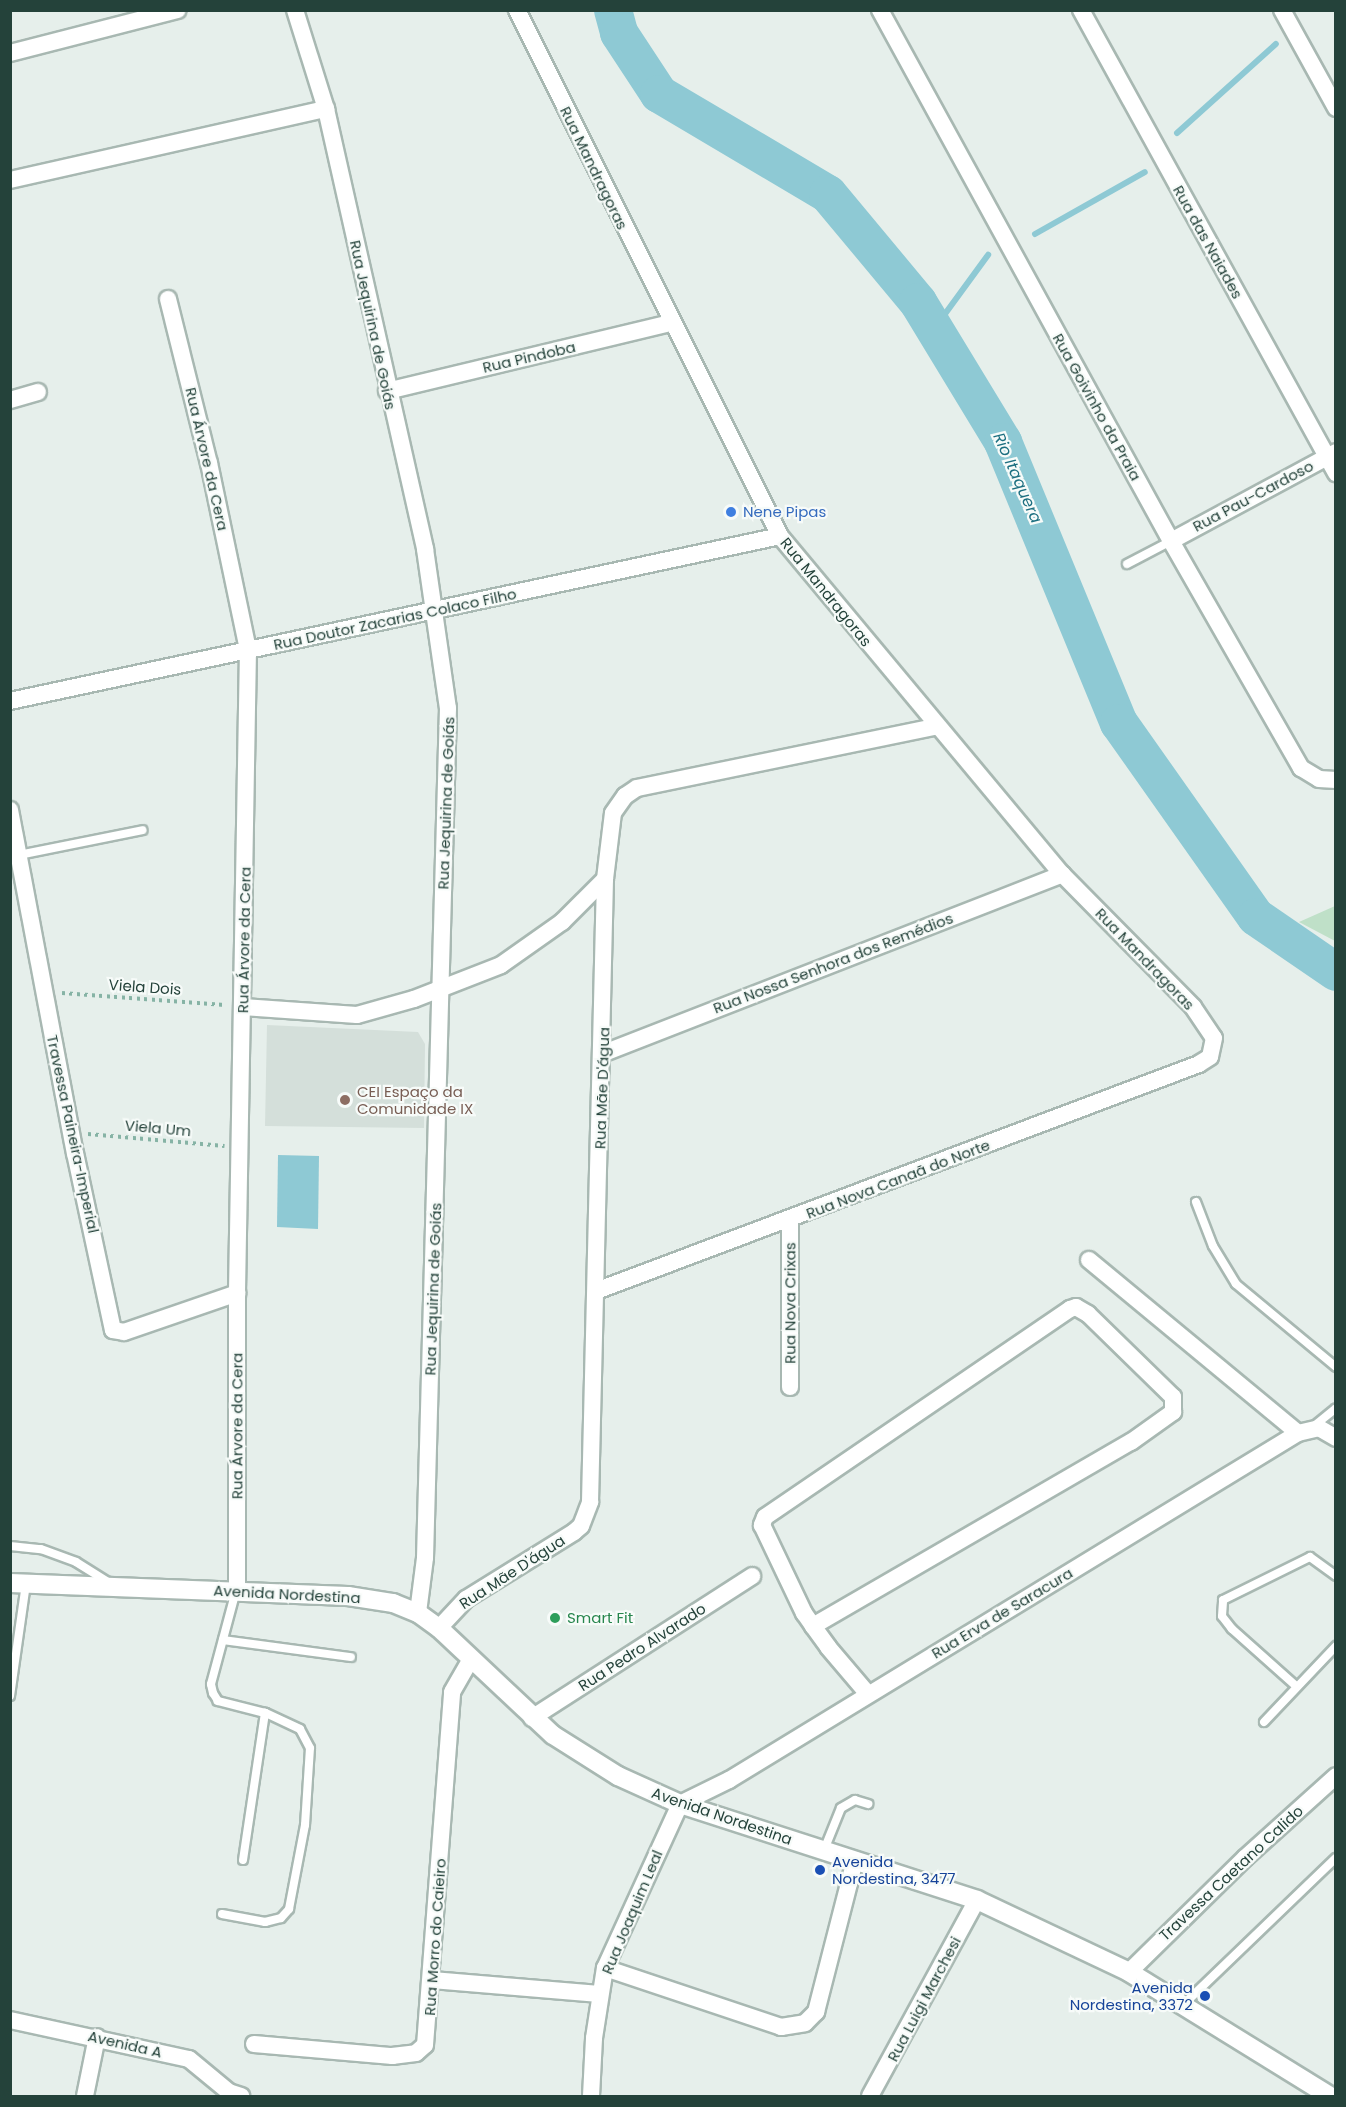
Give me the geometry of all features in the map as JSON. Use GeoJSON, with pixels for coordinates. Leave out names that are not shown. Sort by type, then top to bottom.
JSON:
{"type":"FeatureCollection","features":[{"type":"Feature","properties":{"kind":"main road","name":"Avenida Nordestina"},"geometry":{"type":"LineString","coordinates":[[18,1584],[348,1596],[393,1603],[418,1612],[438,1628],[532,1719],[589,1760],[680,1804],[978,1900],[1129,1972],[1330,2097]]}},
{"type":"Feature","properties":{"kind":"street"},"geometry":{"type":"LineString","coordinates":[[10,53],[178,10]]}},
{"type":"Feature","properties":{"kind":"street","name":"Rua Jequirina de Goiás"},"geometry":{"type":"LineString","coordinates":[[295,10],[326,109],[437,610],[448,708],[425,1546],[418,1612]]}},
{"type":"Feature","properties":{"kind":"street","name":"Rua Mandragoras"},"geometry":{"type":"LineString","coordinates":[[517,10],[671,323],[780,536],[935,727],[1062,874],[1207,1023],[1214,1048],[1210,1058],[1199,1064]]}},
{"type":"Feature","properties":{"kind":"street","name":"Rua Goivinho da Praia"},"geometry":{"type":"LineString","coordinates":[[880,10],[1171,541],[1301,768],[1319,779],[1335,780]]}},
{"type":"Feature","properties":{"kind":"street","name":"Rua das Naiades"},"geometry":{"type":"LineString","coordinates":[[1081,10],[1331,454],[1335,473]]}},
{"type":"Feature","properties":{"kind":"street"},"geometry":{"type":"LineString","coordinates":[[1282,10],[1335,108]]}},
{"type":"Feature","properties":{"kind":"street"},"geometry":{"type":"LineString","coordinates":[[10,180],[326,109]]}},
{"type":"Feature","properties":{"kind":"street","name":"Rua Árvore da Cera"},"geometry":{"type":"LineString","coordinates":[[168,299],[209,463],[248,649],[237,1293],[237,1591]]}},
{"type":"Feature","properties":{"kind":"street","name":"Rua Pindoba"},"geometry":{"type":"LineString","coordinates":[[387,391],[671,323]]}},
{"type":"Feature","properties":{"kind":"street"},"geometry":{"type":"LineString","coordinates":[[10,400],[38,392]]}},
{"type":"Feature","properties":{"kind":"street","name":"Rua Pau-Cardoso"},"geometry":{"type":"LineString","coordinates":[[1171,541],[1331,454]]}},
{"type":"Feature","properties":{"kind":"street","name":"Rua Doutor Zacarias Colaco Filho"},"geometry":{"type":"LineString","coordinates":[[10,700],[780,536]]}},
{"type":"Feature","properties":{"kind":"street","name":"Rua Mãe D'água"},"geometry":{"type":"LineString","coordinates":[[438,1628],[466,1599],[574,1532],[584,1520],[591,1491],[604,1053],[605,879],[613,813],[624,796],[638,788],[935,727]]}},
{"type":"Feature","properties":{"kind":"street","name":"Travessa Paineira-Imperial"},"geometry":{"type":"LineString","coordinates":[[10,810],[72,1133],[113,1330],[124,1332],[237,1293]]}},
{"type":"Feature","properties":{"kind":"street","name":"Rua Nossa Senhora dos Remédios"},"geometry":{"type":"LineString","coordinates":[[604,1053],[1062,874]]}},
{"type":"Feature","properties":{"kind":"street"},"geometry":{"type":"LineString","coordinates":[[243,1007],[357,1015],[386,1009],[501,965],[562,922],[605,879]]}},
{"type":"Feature","properties":{"kind":"street","name":"Rua Nova Canaã do Norte"},"geometry":{"type":"LineString","coordinates":[[596,1292],[1199,1064]]}},
{"type":"Feature","properties":{"kind":"street","name":"Rua Nova Crixas"},"geometry":{"type":"LineString","coordinates":[[790,1219],[790,1387]]}},
{"type":"Feature","properties":{"kind":"street"},"geometry":{"type":"LineString","coordinates":[[1089,1260],[1317,1432]]}},
{"type":"Feature","properties":{"kind":"street"},"geometry":{"type":"LineString","coordinates":[[813,1626],[1139,1437],[1173,1412],[1173,1397],[1088,1314],[1076,1307],[765,1518],[762,1525],[766,1535],[813,1626],[868,1695]]}},
{"type":"Feature","properties":{"kind":"street","name":"Rua Erva de Saracura"},"geometry":{"type":"LineString","coordinates":[[680,1804],[729,1780],[868,1695],[1317,1432]]}},
{"type":"Feature","properties":{"kind":"street","name":"Rua Pedro Alvarado"},"geometry":{"type":"LineString","coordinates":[[532,1719],[752,1576]]}},
{"type":"Feature","properties":{"kind":"street","name":"Rua Morro do Caieiro"},"geometry":{"type":"LineString","coordinates":[[255,2044],[392,2056],[416,2053],[427,2039],[452,1692],[471,1659]]}},
{"type":"Feature","properties":{"kind":"street","name":"Travessa Caetano Calido"},"geometry":{"type":"LineString","coordinates":[[1129,1972],[1245,1858],[1335,1776]]}},
{"type":"Feature","properties":{"kind":"street","name":"Rua Joaquim Leal"},"geometry":{"type":"LineString","coordinates":[[591,2097],[599,1994],[605,1968],[680,1804]]}},
{"type":"Feature","properties":{"kind":"street"},"geometry":{"type":"LineString","coordinates":[[605,1968],[782,2027],[805,2023],[816,2012],[855,1860]]}},
{"type":"Feature","properties":{"kind":"street","name":"Rua Luigi Marchesi"},"geometry":{"type":"LineString","coordinates":[[870,2097],[978,1900]]}},
{"type":"Feature","properties":{"kind":"street"},"geometry":{"type":"LineString","coordinates":[[432,1980],[599,1994]]}},
{"type":"Feature","properties":{"kind":"street","name":"Avenida A"},"geometry":{"type":"LineString","coordinates":[[10,2020],[97,2037],[189,2059],[233,2095]]}},
{"type":"Feature","properties":{"kind":"street"},"geometry":{"type":"LineString","coordinates":[[85,2097],[97,2037]]}},
{"type":"Feature","properties":{"kind":"lane"},"geometry":{"type":"LineString","coordinates":[[1127,564],[1171,541]]}},
{"type":"Feature","properties":{"kind":"lane"},"geometry":{"type":"LineString","coordinates":[[19,855],[143,830]]}},
{"type":"Feature","properties":{"kind":"lane"},"geometry":{"type":"LineString","coordinates":[[1196,1202],[1213,1246],[1236,1284],[1335,1367]]}},
{"type":"Feature","properties":{"kind":"lane"},"geometry":{"type":"LineString","coordinates":[[1317,1432],[1335,1408]]}},
{"type":"Feature","properties":{"kind":"lane"},"geometry":{"type":"LineString","coordinates":[[10,1546],[41,1549],[76,1562],[116,1587]]}},
{"type":"Feature","properties":{"kind":"lane"},"geometry":{"type":"LineString","coordinates":[[1296,1686],[1232,1629],[1222,1616],[1223,1600],[1310,1557],[1335,1576]]}},
{"type":"Feature","properties":{"kind":"lane"},"geometry":{"type":"LineString","coordinates":[[10,1696],[18,1584]]}},
{"type":"Feature","properties":{"kind":"lane"},"geometry":{"type":"LineString","coordinates":[[222,1914],[265,1922],[280,1918],[294,1896],[305,1824],[310,1748],[300,1729],[265,1713],[218,1701],[213,1693],[211,1684],[237,1591]]}},
{"type":"Feature","properties":{"kind":"lane"},"geometry":{"type":"LineString","coordinates":[[224,1640],[351,1657]]}},
{"type":"Feature","properties":{"kind":"lane"},"geometry":{"type":"LineString","coordinates":[[1264,1722],[1335,1646]]}},
{"type":"Feature","properties":{"kind":"lane"},"geometry":{"type":"LineString","coordinates":[[243,1860],[265,1713]]}},
{"type":"Feature","properties":{"kind":"lane"},"geometry":{"type":"LineString","coordinates":[[824,1850],[841,1808],[855,1800],[868,1804]]}},
{"type":"Feature","properties":{"kind":"lane"},"geometry":{"type":"LineString","coordinates":[[1182,2006],[1335,1858]]}},
{"type":"Feature","properties":{"kind":"path","name":"Viela Dois"},"geometry":{"type":"LineString","coordinates":[[45,992],[243,1007]]}},
{"type":"Feature","properties":{"kind":"path","name":"Viela Um"},"geometry":{"type":"LineString","coordinates":[[72,1133],[241,1148]]}},
{"type":"Feature","properties":{"kind":"shaded area","name":"CEI Espaço da Comunidade IX"},"geometry":{"type":"Polygon","coordinates":[[[267,1025],[418,1032],[425,1044],[424,1128],[265,1126],[267,1025]]]}},
{"type":"Feature","properties":{"kind":"green space"},"geometry":{"type":"Polygon","coordinates":[[[1335,906],[1335,941],[1299,922],[1335,906]]]}},
{"type":"Feature","properties":{"kind":"water"},"geometry":{"type":"Polygon","coordinates":[[[278,1155],[319,1156],[318,1229],[277,1227],[278,1155]]]}},
{"type":"Feature","properties":{"kind":"waterway","name":"Rio Itaquera"},"geometry":{"type":"LineString","coordinates":[[613,10],[619,33],[659,94],[828,194],[918,302],[1003,442],[1119,723],[1256,917],[1336,972]]}},
{"type":"Feature","properties":{"kind":"waterway"},"geometry":{"type":"LineString","coordinates":[[1177,133],[1276,44]]}},
{"type":"Feature","properties":{"kind":"waterway"},"geometry":{"type":"LineString","coordinates":[[1035,234],[1145,172]]}},
{"type":"Feature","properties":{"kind":"waterway"},"geometry":{"type":"LineString","coordinates":[[934,329],[988,255]]}},
{"type":"Feature","properties":{"kind":"place","name":"Nene Pipas"},"geometry":{"type":"Point","coordinates":[731,512]}},
{"type":"Feature","properties":{"kind":"place","name":"CEI Espaço da Comunidade IX"},"geometry":{"type":"Point","coordinates":[345,1100]}},
{"type":"Feature","properties":{"kind":"place","name":"Smart Fit"},"geometry":{"type":"Point","coordinates":[555,1618]}},
{"type":"Feature","properties":{"kind":"place","name":"Avenida Nordestina, 3477"},"geometry":{"type":"Point","coordinates":[820,1870]}},
{"type":"Feature","properties":{"kind":"place","name":"Avenida Nordestina, 3372"},"geometry":{"type":"Point","coordinates":[1205,1996]}}]}
